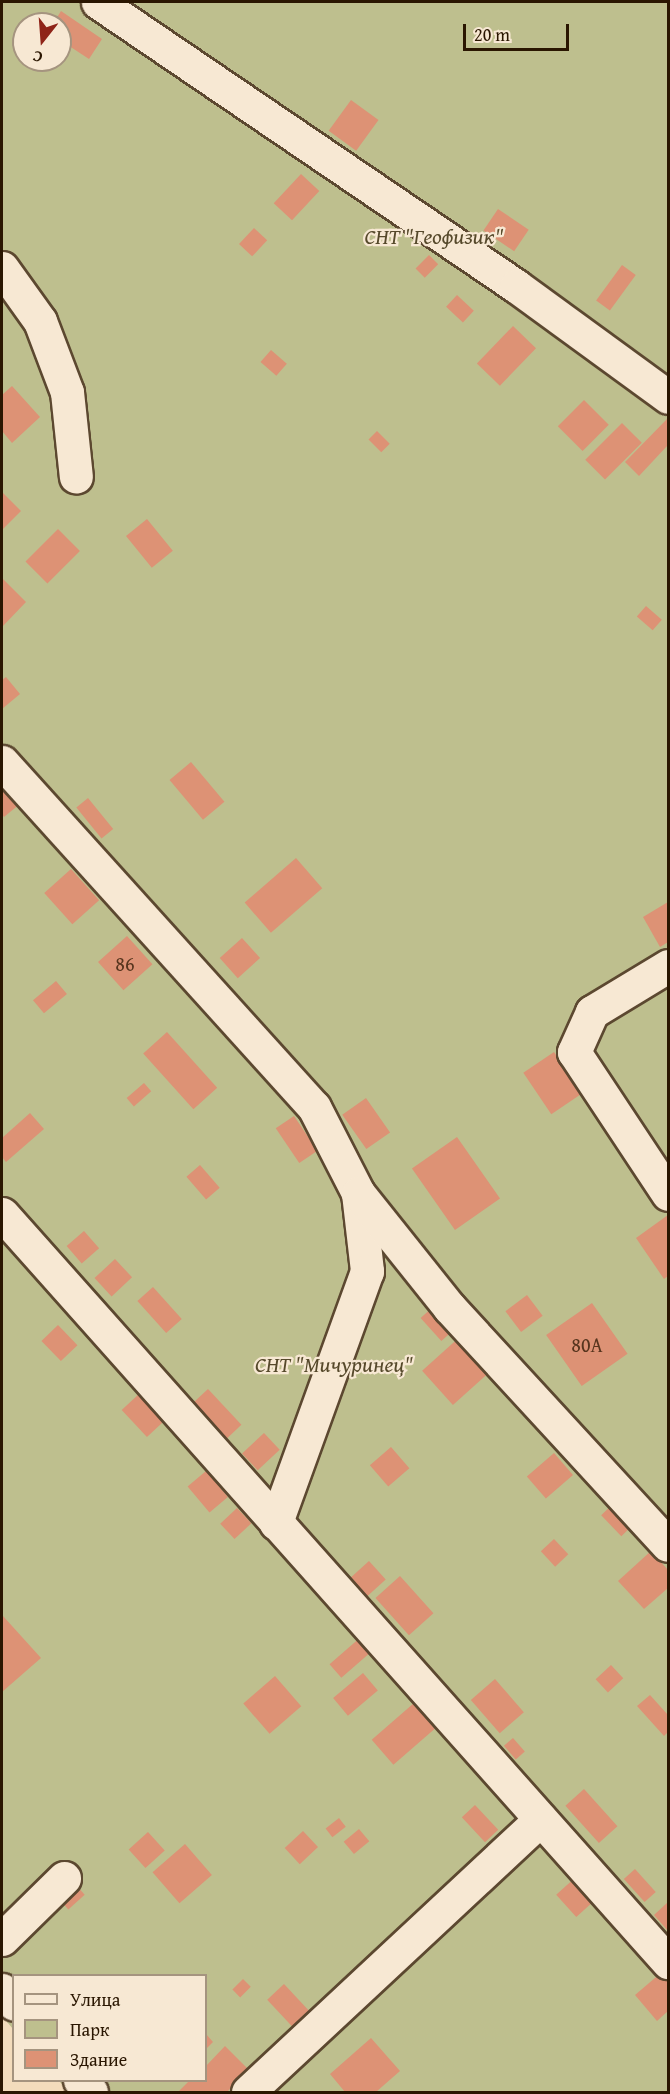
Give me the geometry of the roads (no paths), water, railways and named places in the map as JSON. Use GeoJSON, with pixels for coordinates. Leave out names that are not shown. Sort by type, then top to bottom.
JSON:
{"type":"FeatureCollection","features":[{"type":"Feature","properties":{"kind":"street"},"geometry":{"type":"LineString","coordinates":[[98,2],[516,286],[669,397]]}},
{"type":"Feature","properties":{"kind":"street"},"geometry":{"type":"LineString","coordinates":[[5,280],[40,321],[66,392],[76,477]]}},
{"type":"Feature","properties":{"kind":"street"},"geometry":{"type":"LineString","coordinates":[[2,762],[314,1107],[358,1193],[449,1307],[669,1545]]}},
{"type":"Feature","properties":{"kind":"street"},"geometry":{"type":"LineString","coordinates":[[669,966],[592,1012],[573,1052],[669,1194]]}},
{"type":"Feature","properties":{"kind":"street"},"geometry":{"type":"LineString","coordinates":[[276,1523],[367,1272],[358,1193]]}},
{"type":"Feature","properties":{"kind":"street"},"geometry":{"type":"LineString","coordinates":[[2,1214],[669,1962]]}},
{"type":"Feature","properties":{"kind":"street"},"geometry":{"type":"LineString","coordinates":[[248,2092],[541,1820]]}},
{"type":"Feature","properties":{"kind":"street"},"geometry":{"type":"LineString","coordinates":[[2,1939],[64,1878]]}},
{"type":"Feature","properties":{"kind":"street"},"geometry":{"type":"LineString","coordinates":[[2,1990],[12,2002]]}},
{"type":"Feature","properties":{"kind":"park label","name":"СНТ \"Геофизик\""},"geometry":{"type":"Point","coordinates":[434,237]}},
{"type":"Feature","properties":{"kind":"park label","name":"СНТ \"Мичуринец\""},"geometry":{"type":"Point","coordinates":[334,1365]}}]}
